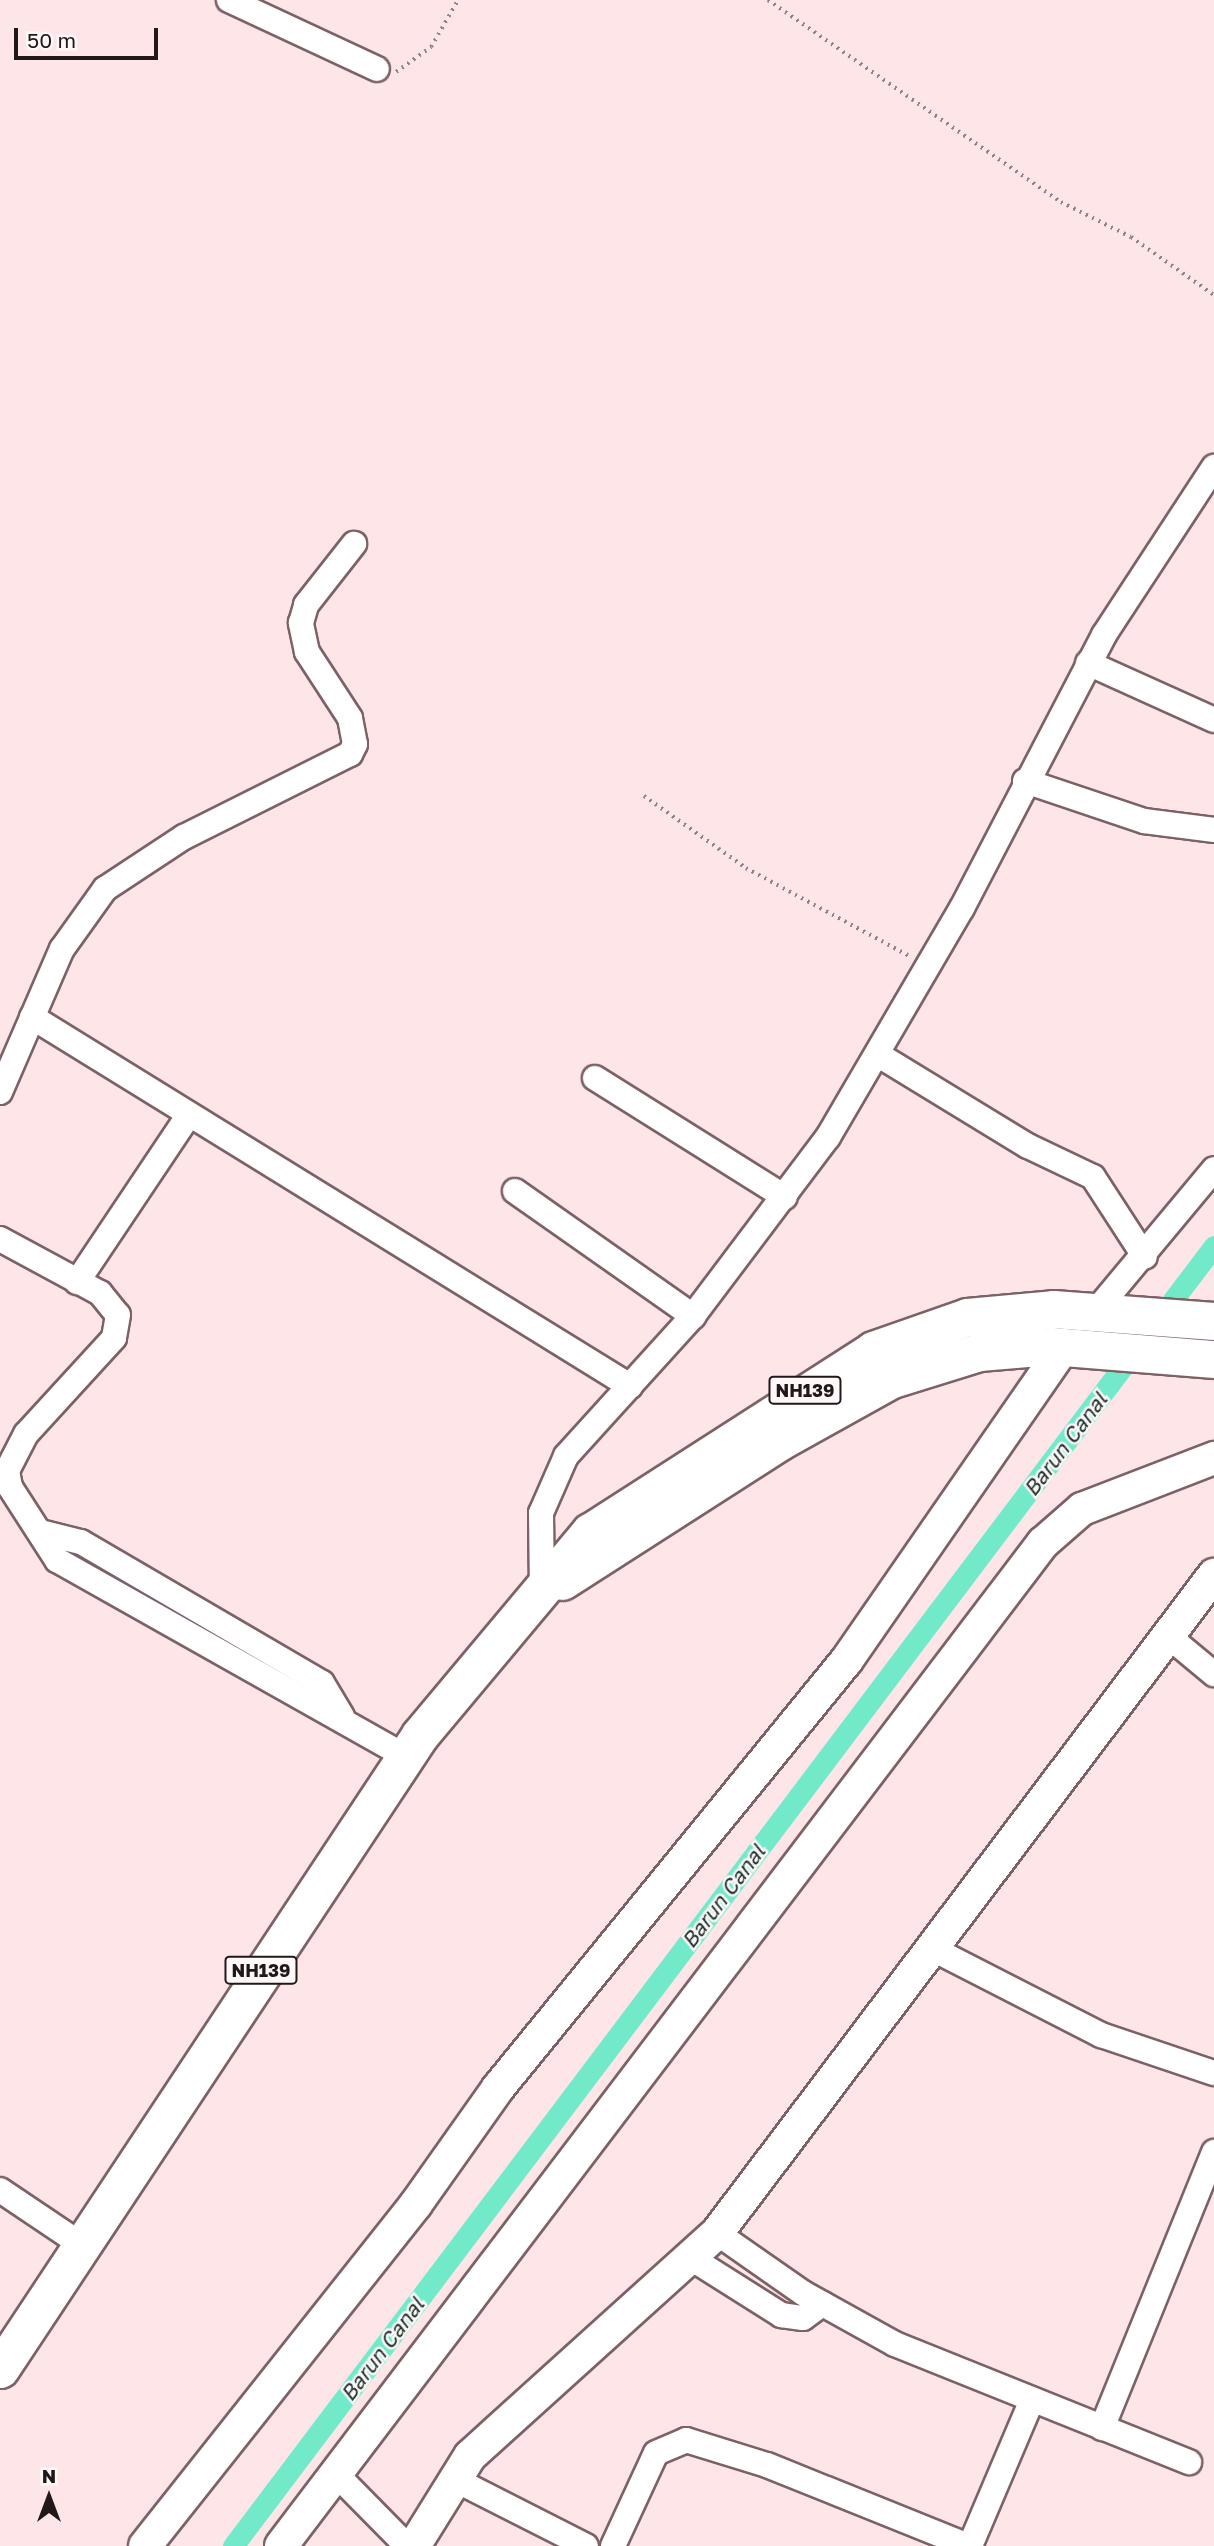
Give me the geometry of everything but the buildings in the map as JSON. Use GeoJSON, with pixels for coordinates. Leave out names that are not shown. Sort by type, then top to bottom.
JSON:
{"type":"FeatureCollection","features":[{"type":"Feature","properties":{"kind":"highway","name":"NH139"},"geometry":{"type":"LineString","coordinates":[[0,2369],[405,1756],[476,1664],[544,1592],[590,1532],[873,1350],[967,1317],[1107,1312],[1203,1320]]}},
{"type":"Feature","properties":{"kind":"highway","name":"NH139"},"geometry":{"type":"LineString","coordinates":[[544,1592],[780,1441],[892,1379],[979,1352],[1079,1349],[1214,1359]]}},
{"type":"Feature","properties":{"kind":"main road"},"geometry":{"type":"LineString","coordinates":[[145,2546],[416,2204],[498,2088],[847,1660],[1079,1349]]}},
{"type":"Feature","properties":{"kind":"main road"},"geometry":{"type":"LineString","coordinates":[[281,2546],[1043,1543],[1082,1509],[1214,1458]]}},
{"type":"Feature","properties":{"kind":"main road"},"geometry":{"type":"LineString","coordinates":[[414,2546],[452,2478],[717,2233],[1214,1575]]}},
{"type":"Feature","properties":{"kind":"street"},"geometry":{"type":"LineString","coordinates":[[229,0],[377,69]]}},
{"type":"Feature","properties":{"kind":"street"},"geometry":{"type":"LineString","coordinates":[[544,1592],[541,1513],[548,1488],[566,1457],[693,1315],[785,1197],[877,1054],[928,966],[1088,663],[1214,467]]}},
{"type":"Feature","properties":{"kind":"street"},"geometry":{"type":"LineString","coordinates":[[0,1092],[32,1017],[78,923],[120,876],[350,754],[355,744],[350,718],[307,652],[301,623],[306,606],[354,544]]}},
{"type":"Feature","properties":{"kind":"street"},"geometry":{"type":"LineString","coordinates":[[1088,663],[1214,720]]}},
{"type":"Feature","properties":{"kind":"street"},"geometry":{"type":"LineString","coordinates":[[1025,781],[1144,821],[1214,830]]}},
{"type":"Feature","properties":{"kind":"street"},"geometry":{"type":"LineString","coordinates":[[32,1017],[630,1386]]}},
{"type":"Feature","properties":{"kind":"street"},"geometry":{"type":"LineString","coordinates":[[877,1054],[1028,1146],[1093,1177],[1145,1257]]}},
{"type":"Feature","properties":{"kind":"street"},"geometry":{"type":"LineString","coordinates":[[595,1078],[785,1197]]}},
{"type":"Feature","properties":{"kind":"street"},"geometry":{"type":"LineString","coordinates":[[78,1282],[189,1115]]}},
{"type":"Feature","properties":{"kind":"street"},"geometry":{"type":"LineString","coordinates":[[1107,1312],[1145,1257],[1214,1169]]}},
{"type":"Feature","properties":{"kind":"street"},"geometry":{"type":"LineString","coordinates":[[515,1191],[693,1315]]}},
{"type":"Feature","properties":{"kind":"street"},"geometry":{"type":"LineString","coordinates":[[0,1239],[112,1304],[116,1331],[12,1452],[5,1485],[44,1533],[57,1560],[298,1700],[342,1716],[405,1756]]}},
{"type":"Feature","properties":{"kind":"street"},"geometry":{"type":"LineString","coordinates":[[1168,1636],[1214,1674]]}},
{"type":"Feature","properties":{"kind":"street"},"geometry":{"type":"LineString","coordinates":[[931,1948],[1101,2035],[1213,2067]]}},
{"type":"Feature","properties":{"kind":"street"},"geometry":{"type":"LineString","coordinates":[[1102,2428],[1214,2152]]}},
{"type":"Feature","properties":{"kind":"street"},"geometry":{"type":"LineString","coordinates":[[0,2190],[82,2245]]}},
{"type":"Feature","properties":{"kind":"street"},"geometry":{"type":"LineString","coordinates":[[717,2233],[822,2304],[895,2344],[1189,2462]]}},
{"type":"Feature","properties":{"kind":"street"},"geometry":{"type":"LineString","coordinates":[[691,2258],[781,2315],[803,2318],[822,2304]]}},
{"type":"Feature","properties":{"kind":"street"},"geometry":{"type":"LineString","coordinates":[[613,2546],[656,2453],[686,2440],[767,2465],[970,2546],[1032,2400]]}},
{"type":"Feature","properties":{"kind":"street"},"geometry":{"type":"LineString","coordinates":[[335,2473],[407,2546]]}},
{"type":"Feature","properties":{"kind":"street"},"geometry":{"type":"LineString","coordinates":[[452,2478],[586,2546]]}},
{"type":"Feature","properties":{"kind":"path"},"geometry":{"type":"LineString","coordinates":[[377,69],[405,70],[419,61],[458,0]]}},
{"type":"Feature","properties":{"kind":"path"},"geometry":{"type":"LineString","coordinates":[[768,0],[1061,202],[1137,241],[1214,295]]}},
{"type":"Feature","properties":{"kind":"path"},"geometry":{"type":"LineString","coordinates":[[644,796],[746,868],[928,966]]}},
{"type":"Feature","properties":{"kind":"waterway","name":"Barun Canal"},"geometry":{"type":"LineString","coordinates":[[1157,1321],[1214,1246]]}},
{"type":"Feature","properties":{"kind":"waterway","name":"Barun Canal"},"geometry":{"type":"LineString","coordinates":[[233,2546],[1136,1349]]}}]}
